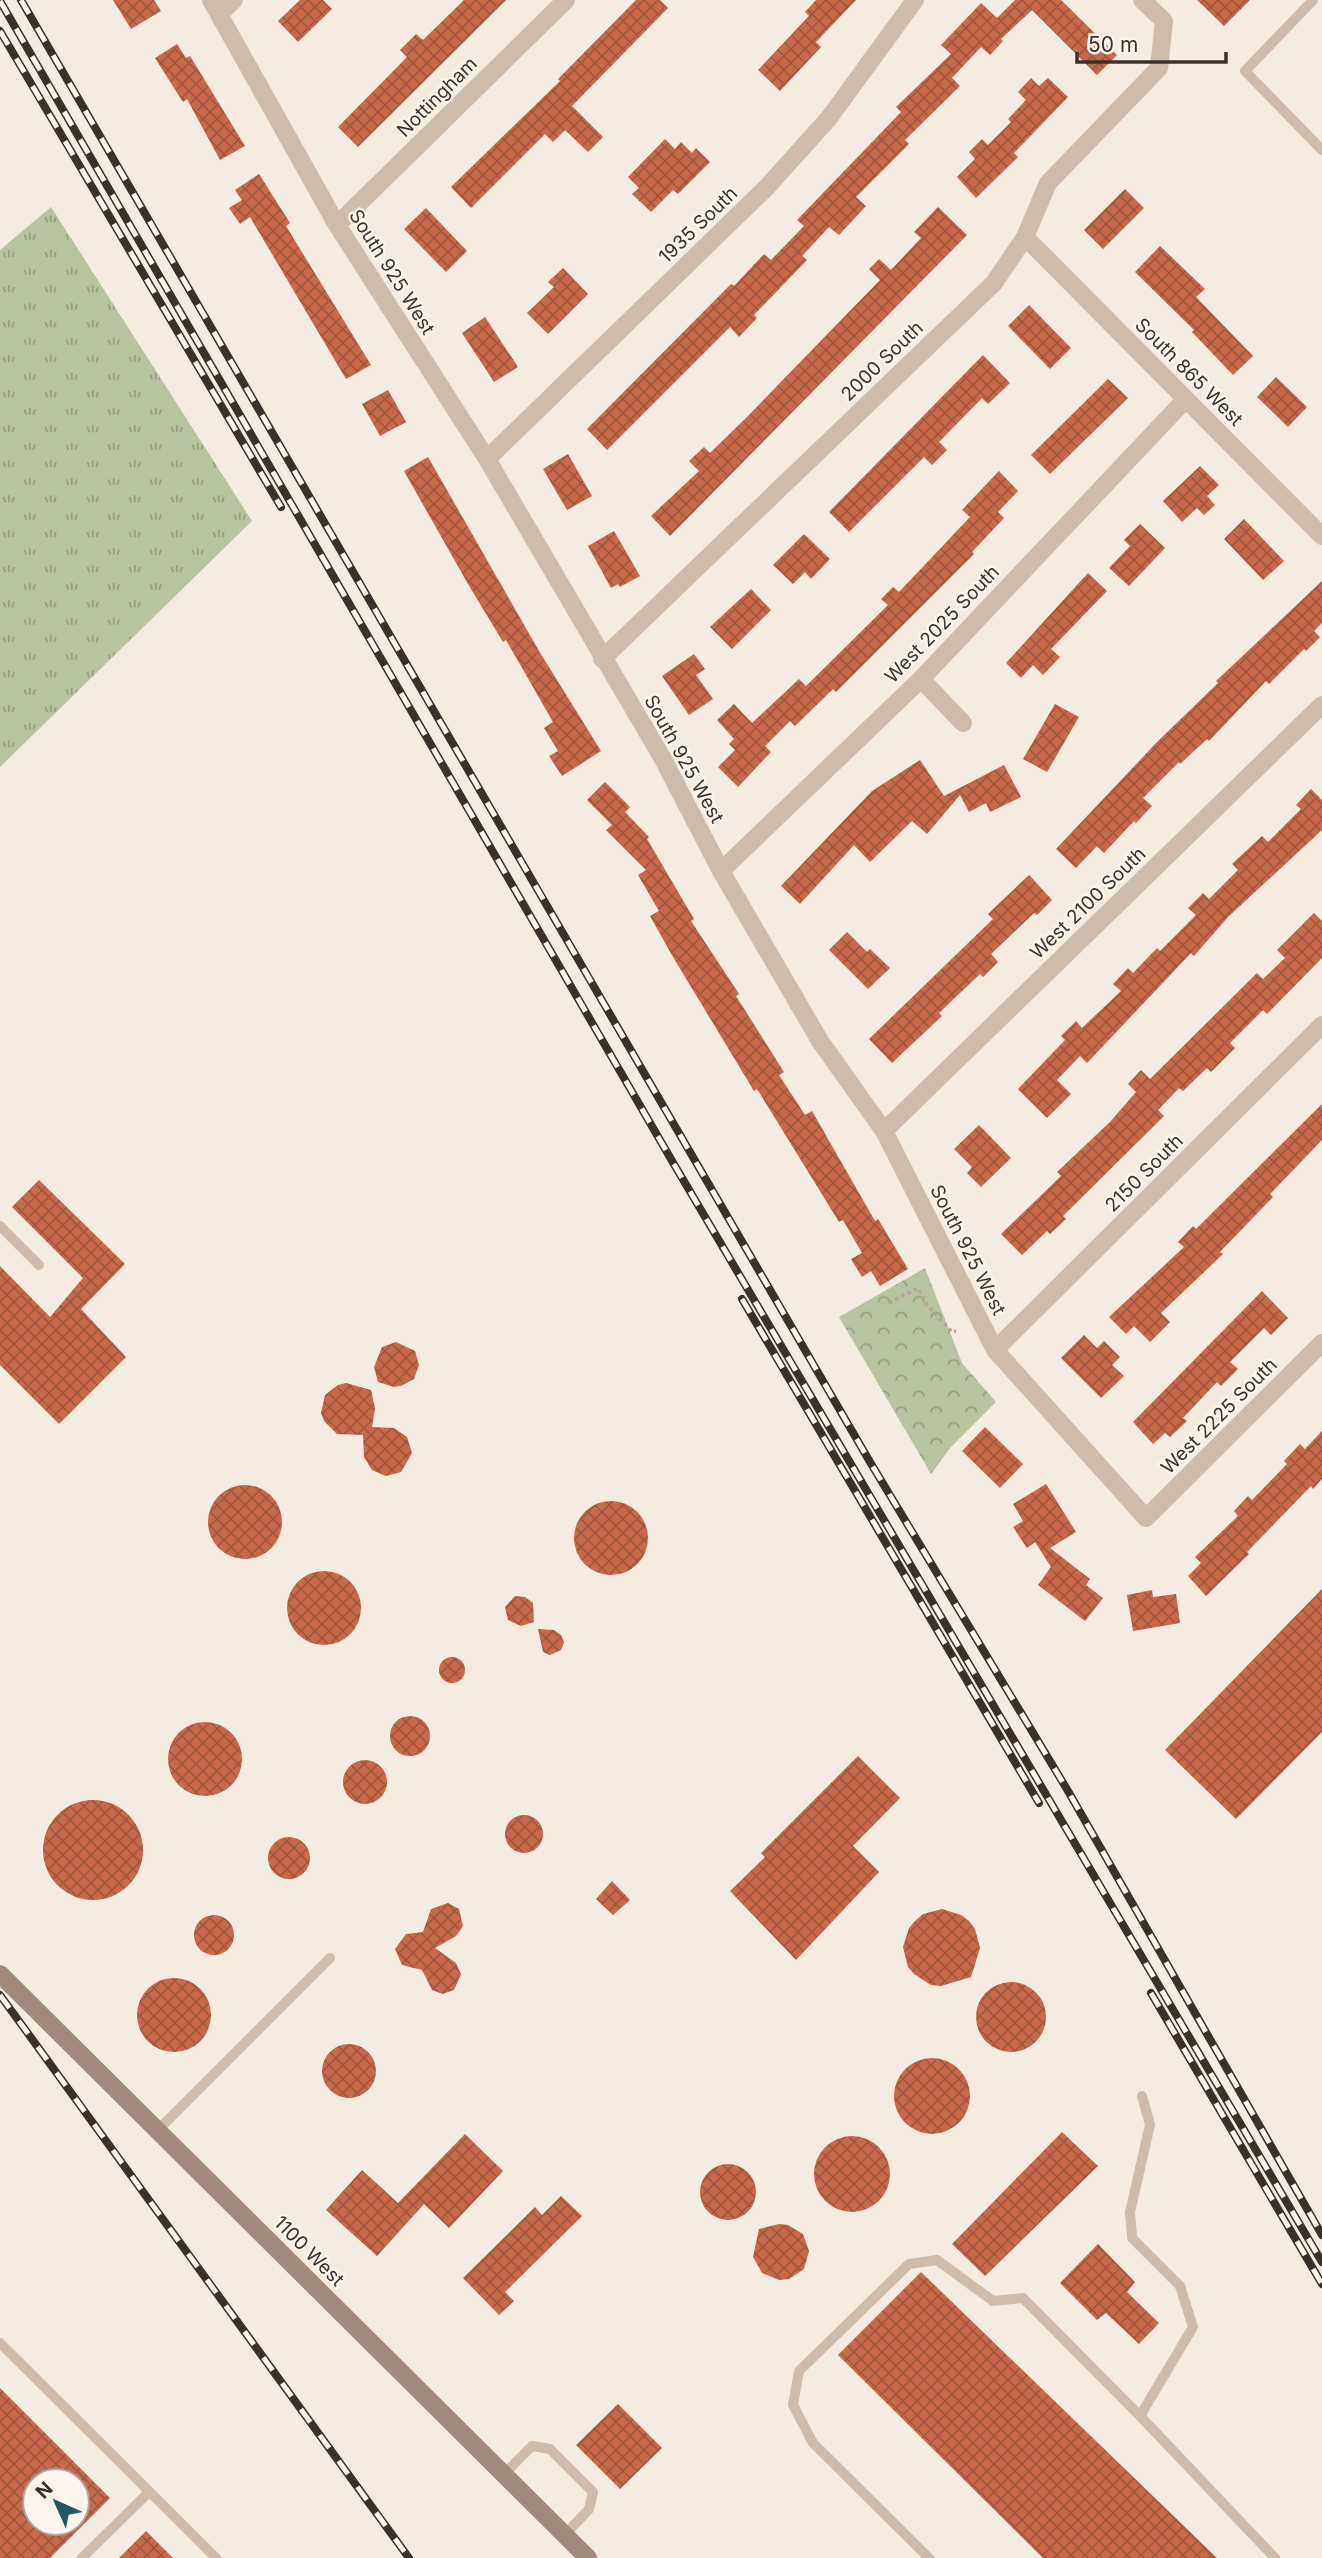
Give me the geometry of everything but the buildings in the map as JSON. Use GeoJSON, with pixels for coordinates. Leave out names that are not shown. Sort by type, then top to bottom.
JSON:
{"type":"FeatureCollection","features":[{"type":"Feature","properties":{"kind":"street"},"geometry":{"type":"LineString","coordinates":[[215,8],[234,0]]}},
{"type":"Feature","properties":{"kind":"street","name":"Nottingham"},"geometry":{"type":"LineString","coordinates":[[337,225],[565,0]]}},
{"type":"Feature","properties":{"kind":"street","name":"1935 South"},"geometry":{"type":"LineString","coordinates":[[487,460],[767,187],[829,118],[915,0]]}},
{"type":"Feature","properties":{"kind":"street","name":"2000 South"},"geometry":{"type":"LineString","coordinates":[[602,659],[994,283],[1025,237],[1048,183],[1159,68],[1164,21],[1142,0]]}},
{"type":"Feature","properties":{"kind":"street","name":"South 925 West"},"geometry":{"type":"LineString","coordinates":[[215,8],[337,225],[487,460],[663,759],[720,871],[820,1041],[884,1131],[996,1350],[1146,1518]]}},
{"type":"Feature","properties":{"kind":"street","name":"South 865 West"},"geometry":{"type":"LineString","coordinates":[[1025,237],[1322,536]]}},
{"type":"Feature","properties":{"kind":"street","name":"West 2025 South"},"geometry":{"type":"LineString","coordinates":[[720,871],[921,679],[1186,399]]}},
{"type":"Feature","properties":{"kind":"street"},"geometry":{"type":"LineString","coordinates":[[921,679],[963,723]]}},
{"type":"Feature","properties":{"kind":"street","name":"West 2100 South"},"geometry":{"type":"LineString","coordinates":[[884,1131],[1322,705]]}},
{"type":"Feature","properties":{"kind":"street","name":"2150 South"},"geometry":{"type":"LineString","coordinates":[[996,1350],[1322,1025]]}},
{"type":"Feature","properties":{"kind":"street","name":"West 2225 South"},"geometry":{"type":"LineString","coordinates":[[1146,1518],[1322,1343]]}},
{"type":"Feature","properties":{"kind":"street","name":"1100 West"},"geometry":{"type":"LineString","coordinates":[[0,1974],[588,2558]]}},
{"type":"Feature","properties":{"kind":"lane"},"geometry":{"type":"LineString","coordinates":[[1313,0],[1245,71],[1322,150]]}},
{"type":"Feature","properties":{"kind":"lane"},"geometry":{"type":"LineString","coordinates":[[0,1226],[39,1265]]}},
{"type":"Feature","properties":{"kind":"lane"},"geometry":{"type":"LineString","coordinates":[[158,2130],[330,1958]]}},
{"type":"Feature","properties":{"kind":"lane"},"geometry":{"type":"LineString","coordinates":[[1140,2416],[1192,2327],[1180,2286],[1132,2238],[1130,2212],[1150,2125],[1142,2096]]}},
{"type":"Feature","properties":{"kind":"lane"},"geometry":{"type":"LineString","coordinates":[[929,2558],[813,2443],[793,2404],[799,2371],[909,2264],[937,2260],[993,2301],[1023,2298],[1275,2558]]}},
{"type":"Feature","properties":{"kind":"lane"},"geometry":{"type":"LineString","coordinates":[[0,2343],[216,2558]]}},
{"type":"Feature","properties":{"kind":"lane"},"geometry":{"type":"LineString","coordinates":[[504,2474],[532,2446],[550,2449],[593,2492],[589,2509],[565,2535]]}},
{"type":"Feature","properties":{"kind":"lane"},"geometry":{"type":"LineString","coordinates":[[82,2558],[149,2492]]}},
{"type":"Feature","properties":{"kind":"path"},"geometry":{"type":"LineString","coordinates":[[889,1303],[918,1288],[927,1305],[952,1332],[956,1331]]}},
{"type":"Feature","properties":{"kind":"green space"},"geometry":{"type":"Polygon","coordinates":[[[51,207],[252,521],[0,767],[0,250],[51,207]]]}},
{"type":"Feature","properties":{"kind":"green space"},"geometry":{"type":"Polygon","coordinates":[[[925,1268],[962,1363],[996,1402],[951,1447],[931,1474],[839,1317],[925,1268]]]}},
{"type":"Feature","properties":{"kind":"railway"},"geometry":{"type":"LineString","coordinates":[[21,0],[870,1462],[1068,1791],[1322,2235]]}},
{"type":"Feature","properties":{"kind":"railway"},"geometry":{"type":"LineString","coordinates":[[0,1],[675,1166],[1322,2262]]}},
{"type":"Feature","properties":{"kind":"railway"},"geometry":{"type":"LineString","coordinates":[[0,31],[281,507]]}},
{"type":"Feature","properties":{"kind":"railway"},"geometry":{"type":"LineString","coordinates":[[742,1299],[1039,1803]]}},
{"type":"Feature","properties":{"kind":"railway"},"geometry":{"type":"LineString","coordinates":[[1151,1993],[1322,2284]]}},
{"type":"Feature","properties":{"kind":"railway"},"geometry":{"type":"LineString","coordinates":[[0,1995],[409,2558]]}}]}
